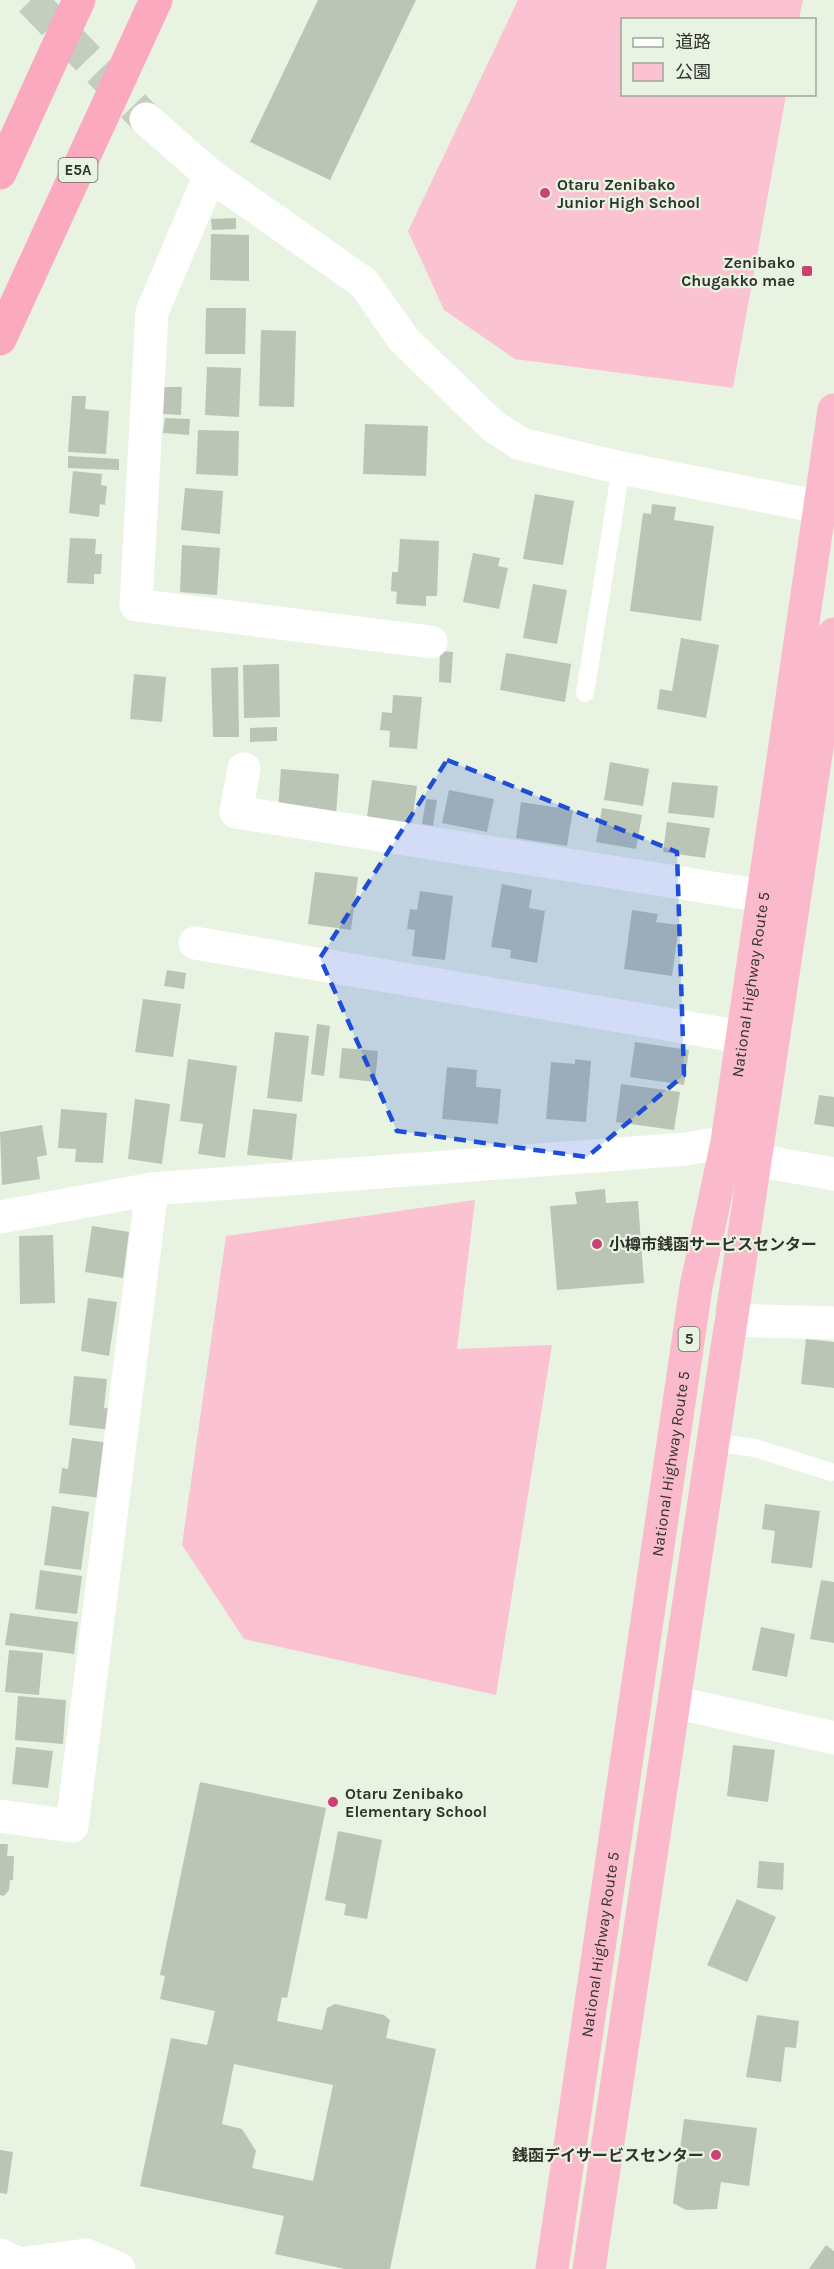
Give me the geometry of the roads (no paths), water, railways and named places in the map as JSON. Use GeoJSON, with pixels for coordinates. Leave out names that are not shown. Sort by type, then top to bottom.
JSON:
{"type":"FeatureCollection","features":[{"type":"Feature","properties":{"kind":"highway"},"geometry":{"type":"LineString","coordinates":[[0,173],[79,0]]}},
{"type":"Feature","properties":{"kind":"highway","name":"E5A"},"geometry":{"type":"LineString","coordinates":[[0,339],[156,0]]}},
{"type":"Feature","properties":{"kind":"highway","name":"National Highway Route 5"},"geometry":{"type":"LineString","coordinates":[[552,2269],[696,1287],[727,1142],[834,410]]}},
{"type":"Feature","properties":{"kind":"highway","name":"National Highway Route 5"},"geometry":{"type":"LineString","coordinates":[[589,2269],[834,634]]}},
{"type":"Feature","properties":{"kind":"street"},"geometry":{"type":"LineString","coordinates":[[146,119],[210,175],[364,282],[404,340],[493,426],[521,444],[621,468],[820,507]]}},
{"type":"Feature","properties":{"kind":"street"},"geometry":{"type":"LineString","coordinates":[[210,175],[152,312],[136,605],[431,642]]}},
{"type":"Feature","properties":{"kind":"street"},"geometry":{"type":"LineString","coordinates":[[244,769],[236,812],[763,896]]}},
{"type":"Feature","properties":{"kind":"street"},"geometry":{"type":"LineString","coordinates":[[195,943],[742,1037]]}},
{"type":"Feature","properties":{"kind":"street"},"geometry":{"type":"LineString","coordinates":[[0,1217],[152,1189],[686,1149],[727,1142]]}},
{"type":"Feature","properties":{"kind":"street"},"geometry":{"type":"LineString","coordinates":[[754,1160],[834,1174]]}},
{"type":"Feature","properties":{"kind":"street"},"geometry":{"type":"LineString","coordinates":[[0,1816],[72,1826],[152,1189]]}},
{"type":"Feature","properties":{"kind":"street"},"geometry":{"type":"LineString","coordinates":[[730,1320],[834,1323]]}},
{"type":"Feature","properties":{"kind":"street"},"geometry":{"type":"LineString","coordinates":[[674,1702],[834,1738]]}},
{"type":"Feature","properties":{"kind":"street"},"geometry":{"type":"LineString","coordinates":[[0,2255],[18,2264],[86,2254],[119,2269]]}},
{"type":"Feature","properties":{"kind":"lane"},"geometry":{"type":"LineString","coordinates":[[585,693],[621,468]]}},
{"type":"Feature","properties":{"kind":"lane"},"geometry":{"type":"LineString","coordinates":[[712,1442],[754,1448],[831,1472]]}},
{"type":"Feature","properties":{"kind":"tunnel"},"geometry":{"type":"LineString","coordinates":[[31,0],[146,119]]}},
{"type":"Feature","properties":{"kind":"place","name":"Otaru Zenibako Junior High School"},"geometry":{"type":"Point","coordinates":[545,193]}},
{"type":"Feature","properties":{"kind":"place","name":"Zenibako Chugakko mae"},"geometry":{"type":"Point","coordinates":[807,271]}},
{"type":"Feature","properties":{"kind":"place","name":"小樽市銭函サービスセンター"},"geometry":{"type":"Point","coordinates":[597,1244]}},
{"type":"Feature","properties":{"kind":"place","name":"Otaru Zenibako Elementary School"},"geometry":{"type":"Point","coordinates":[333,1802]}},
{"type":"Feature","properties":{"kind":"place","name":"銭函デイサービスセンター"},"geometry":{"type":"Point","coordinates":[716,2155]}}]}
